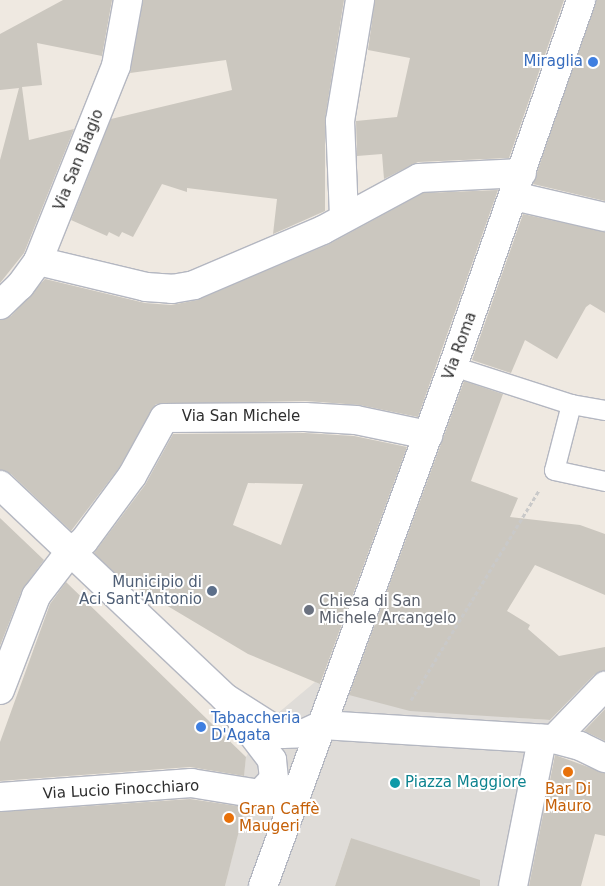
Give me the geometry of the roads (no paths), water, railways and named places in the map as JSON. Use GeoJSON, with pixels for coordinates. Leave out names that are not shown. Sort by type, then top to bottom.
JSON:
{"type":"FeatureCollection","features":[{"type":"Feature","properties":{"kind":"street","name":"Via San Biagio"},"geometry":{"type":"LineString","coordinates":[[0,305],[20,286],[38,261],[116,66],[128,0]]}},
{"type":"Feature","properties":{"kind":"street"},"geometry":{"type":"LineString","coordinates":[[344,216],[340,120],[360,0]]}},
{"type":"Feature","properties":{"kind":"street","name":"Via Roma"},"geometry":{"type":"LineString","coordinates":[[263,886],[453,366],[581,0]]}},
{"type":"Feature","properties":{"kind":"street"},"geometry":{"type":"LineString","coordinates":[[38,261],[146,287],[172,289],[194,285],[324,230],[344,216],[419,178],[518,184],[605,217]]}},
{"type":"Feature","properties":{"kind":"street","name":"Via San Michele"},"geometry":{"type":"LineString","coordinates":[[0,690],[36,596],[69,553],[84,541],[132,476],[164,418],[305,417],[356,420],[428,434]]}},
{"type":"Feature","properties":{"kind":"street"},"geometry":{"type":"LineString","coordinates":[[0,485],[69,553],[224,697],[282,734],[305,733],[322,725],[553,739],[605,758]]}},
{"type":"Feature","properties":{"kind":"street"},"geometry":{"type":"LineString","coordinates":[[513,886],[553,739],[605,686]]}},
{"type":"Feature","properties":{"kind":"street"},"geometry":{"type":"LineString","coordinates":[[224,697],[272,760],[274,779],[251,792]]}},
{"type":"Feature","properties":{"kind":"street","name":"Via Lucio Finocchiaro"},"geometry":{"type":"LineString","coordinates":[[0,797],[191,783],[251,792],[293,805]]}},
{"type":"Feature","properties":{"kind":"lane"},"geometry":{"type":"LineString","coordinates":[[453,366],[571,404],[605,410]]}},
{"type":"Feature","properties":{"kind":"lane"},"geometry":{"type":"LineString","coordinates":[[571,404],[554,470],[605,481]]}},
{"type":"Feature","properties":{"kind":"place","name":"Miraglia"},"geometry":{"type":"Point","coordinates":[593,62]}},
{"type":"Feature","properties":{"kind":"place","name":"Municipio di Aci Sant'Antonio"},"geometry":{"type":"Point","coordinates":[212,591]}},
{"type":"Feature","properties":{"kind":"place","name":"Chiesa di San Michele Arcangelo"},"geometry":{"type":"Point","coordinates":[309,610]}},
{"type":"Feature","properties":{"kind":"place","name":"Tabaccheria D'Agata"},"geometry":{"type":"Point","coordinates":[201,727]}},
{"type":"Feature","properties":{"kind":"place","name":"Bar Di Mauro"},"geometry":{"type":"Point","coordinates":[568,772]}},
{"type":"Feature","properties":{"kind":"place","name":"Piazza Maggiore"},"geometry":{"type":"Point","coordinates":[395,783]}},
{"type":"Feature","properties":{"kind":"place","name":"Gran Caffè Maugeri"},"geometry":{"type":"Point","coordinates":[229,818]}}]}
